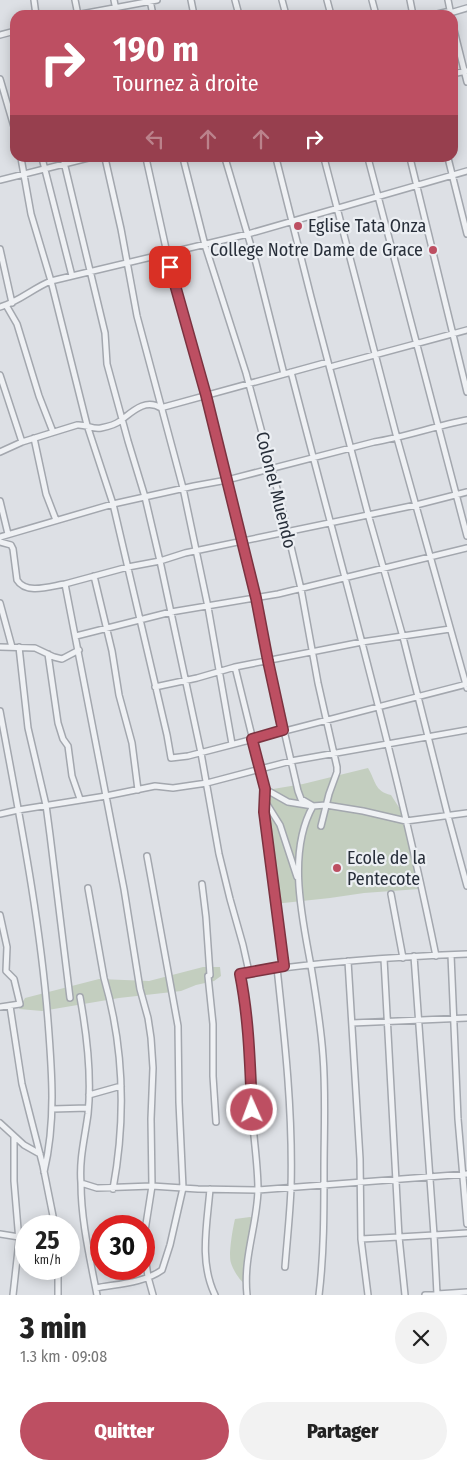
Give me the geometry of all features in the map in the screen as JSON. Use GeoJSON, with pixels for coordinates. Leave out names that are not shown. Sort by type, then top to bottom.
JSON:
{"type":"FeatureCollection","features":[{"type":"Feature","properties":{"kind":"street"},"geometry":{"type":"LineString","coordinates":[[114,0],[116,10]]}},
{"type":"Feature","properties":{"kind":"street"},"geometry":{"type":"LineString","coordinates":[[101,10],[158,0]]}},
{"type":"Feature","properties":{"kind":"street"},"geometry":{"type":"LineString","coordinates":[[458,43],[467,82]]}},
{"type":"Feature","properties":{"kind":"street"},"geometry":{"type":"LineString","coordinates":[[0,79],[10,113]]}},
{"type":"Feature","properties":{"kind":"street"},"geometry":{"type":"LineString","coordinates":[[22,162],[31,214],[51,281],[87,425],[113,504],[167,735],[169,756],[173,759],[467,685],[396,438],[325,162]]}},
{"type":"Feature","properties":{"kind":"street"},"geometry":{"type":"LineString","coordinates":[[43,162],[72,276]]}},
{"type":"Feature","properties":{"kind":"street"},"geometry":{"type":"LineString","coordinates":[[0,180],[45,168],[58,162]]}},
{"type":"Feature","properties":{"kind":"street"},"geometry":{"type":"LineString","coordinates":[[63,162],[105,333],[107,364],[145,498],[160,561],[201,753],[219,854],[249,972]]}},
{"type":"Feature","properties":{"kind":"street"},"geometry":{"type":"LineString","coordinates":[[106,162],[136,316],[183,488],[208,607],[232,744]]}},
{"type":"Feature","properties":{"kind":"street"},"geometry":{"type":"LineString","coordinates":[[147,162],[167,253],[206,395],[256,598],[283,730],[300,796],[301,799],[313,806]]}},
{"type":"Feature","properties":{"kind":"street","name":"Colonel Muendo"},"geometry":{"type":"LineString","coordinates":[[184,162],[205,245],[248,383],[272,469],[301,589],[337,772],[321,826]]}},
{"type":"Feature","properties":{"kind":"street"},"geometry":{"type":"LineString","coordinates":[[226,162],[248,234],[284,374]]}},
{"type":"Feature","properties":{"kind":"street"},"geometry":{"type":"LineString","coordinates":[[277,162],[467,886]]}},
{"type":"Feature","properties":{"kind":"street"},"geometry":{"type":"LineString","coordinates":[[369,162],[467,536]]}},
{"type":"Feature","properties":{"kind":"street"},"geometry":{"type":"LineString","coordinates":[[411,162],[467,392]]}},
{"type":"Feature","properties":{"kind":"street"},"geometry":{"type":"LineString","coordinates":[[449,162],[467,234]]}},
{"type":"Feature","properties":{"kind":"street"},"geometry":{"type":"LineString","coordinates":[[53,432],[39,396],[17,324],[3,306],[51,281],[248,234],[467,171]]}},
{"type":"Feature","properties":{"kind":"street"},"geometry":{"type":"LineString","coordinates":[[0,249],[12,303]]}},
{"type":"Feature","properties":{"kind":"street"},"geometry":{"type":"LineString","coordinates":[[161,408],[291,372],[375,356],[467,330]]}},
{"type":"Feature","properties":{"kind":"street"},"geometry":{"type":"LineString","coordinates":[[291,372],[388,744],[436,956]]}},
{"type":"Feature","properties":{"kind":"street"},"geometry":{"type":"LineString","coordinates":[[0,375],[22,442]]}},
{"type":"Feature","properties":{"kind":"street"},"geometry":{"type":"LineString","coordinates":[[0,452],[22,442],[78,425],[100,428],[118,422],[147,403],[156,404],[161,408]]}},
{"type":"Feature","properties":{"kind":"street"},"geometry":{"type":"LineString","coordinates":[[0,537],[113,504],[227,480],[467,420]]}},
{"type":"Feature","properties":{"kind":"street"},"geometry":{"type":"LineString","coordinates":[[34,438],[46,494],[56,520]]}},
{"type":"Feature","properties":{"kind":"street"},"geometry":{"type":"LineString","coordinates":[[0,542],[11,545],[17,580],[19,584],[29,589],[66,584],[128,567],[160,561],[196,550],[330,524],[467,492]]}},
{"type":"Feature","properties":{"kind":"street"},"geometry":{"type":"LineString","coordinates":[[0,501],[8,534]]}},
{"type":"Feature","properties":{"kind":"street"},"geometry":{"type":"LineString","coordinates":[[76,636],[171,612],[208,607],[301,589],[467,548]]}},
{"type":"Feature","properties":{"kind":"street"},"geometry":{"type":"LineString","coordinates":[[94,576],[112,652],[119,695],[132,743],[138,790]]}},
{"type":"Feature","properties":{"kind":"street"},"geometry":{"type":"LineString","coordinates":[[66,584],[124,888],[140,989],[151,1038],[153,1068],[151,1119],[152,1186],[147,1215]]}},
{"type":"Feature","properties":{"kind":"street"},"geometry":{"type":"LineString","coordinates":[[0,603],[12,647]]}},
{"type":"Feature","properties":{"kind":"street"},"geometry":{"type":"LineString","coordinates":[[155,687],[235,667],[362,642],[450,629]]}},
{"type":"Feature","properties":{"kind":"street"},"geometry":{"type":"LineString","coordinates":[[0,647],[36,648],[62,659],[79,650]]}},
{"type":"Feature","properties":{"kind":"street"},"geometry":{"type":"LineString","coordinates":[[18,647],[28,728],[46,805],[70,998]]}},
{"type":"Feature","properties":{"kind":"street"},"geometry":{"type":"LineString","coordinates":[[48,654],[58,723],[63,739],[68,746],[72,776],[80,800]]}},
{"type":"Feature","properties":{"kind":"street"},"geometry":{"type":"LineString","coordinates":[[235,667],[265,789],[264,812],[284,966]]}},
{"type":"Feature","properties":{"kind":"street"},"geometry":{"type":"LineString","coordinates":[[0,711],[38,934],[46,1001],[52,1072],[52,1109],[48,1154],[44,1172]]}},
{"type":"Feature","properties":{"kind":"street"},"geometry":{"type":"LineString","coordinates":[[0,814],[155,786],[173,788],[207,783],[291,761],[467,730]]}},
{"type":"Feature","properties":{"kind":"street"},"geometry":{"type":"LineString","coordinates":[[265,789],[288,802],[313,806],[326,805],[406,821],[467,813]]}},
{"type":"Feature","properties":{"kind":"street"},"geometry":{"type":"LineString","coordinates":[[265,801],[280,825],[299,883]]}},
{"type":"Feature","properties":{"kind":"street"},"geometry":{"type":"LineString","coordinates":[[313,806],[303,830],[299,883],[301,910],[323,1057],[324,1184],[322,1268],[319,1295]]}},
{"type":"Feature","properties":{"kind":"street"},"geometry":{"type":"LineString","coordinates":[[147,856],[178,1023],[179,1102],[184,1188],[164,1266],[160,1272],[155,1274]]}},
{"type":"Feature","properties":{"kind":"street"},"geometry":{"type":"LineString","coordinates":[[202,884],[213,1024],[213,1076],[216,1122]]}},
{"type":"Feature","properties":{"kind":"street"},"geometry":{"type":"LineString","coordinates":[[88,888],[104,978],[118,1037],[122,1086],[122,1126],[113,1189]]}},
{"type":"Feature","properties":{"kind":"street"},"geometry":{"type":"LineString","coordinates":[[392,894],[403,958]]}},
{"type":"Feature","properties":{"kind":"street"},"geometry":{"type":"LineString","coordinates":[[0,915],[7,947],[7,973]]}},
{"type":"Feature","properties":{"kind":"street"},"geometry":{"type":"LineString","coordinates":[[247,1295],[246,1262],[258,1190],[250,1048],[240,974],[284,966],[467,954]]}},
{"type":"Feature","properties":{"kind":"street"},"geometry":{"type":"LineString","coordinates":[[452,955],[458,1119],[465,1174],[467,1224]]}},
{"type":"Feature","properties":{"kind":"street"},"geometry":{"type":"LineString","coordinates":[[414,956],[437,1295]]}},
{"type":"Feature","properties":{"kind":"street"},"geometry":{"type":"LineString","coordinates":[[384,959],[390,1100],[399,1237],[405,1295]]}},
{"type":"Feature","properties":{"kind":"street"},"geometry":{"type":"LineString","coordinates":[[348,961],[361,1182],[362,1239],[368,1295]]}},
{"type":"Feature","properties":{"kind":"street"},"geometry":{"type":"LineString","coordinates":[[277,968],[287,1062],[290,1188],[285,1267]]}},
{"type":"Feature","properties":{"kind":"street"},"geometry":{"type":"LineString","coordinates":[[0,974],[7,973],[14,979],[20,1004],[0,1007]]}},
{"type":"Feature","properties":{"kind":"street"},"geometry":{"type":"LineString","coordinates":[[80,997],[87,1050],[89,1095],[82,1148],[81,1204],[97,1295]]}},
{"type":"Feature","properties":{"kind":"street"},"geometry":{"type":"LineString","coordinates":[[10,1006],[22,1084],[40,1154],[53,1215]]}},
{"type":"Feature","properties":{"kind":"street"},"geometry":{"type":"LineString","coordinates":[[352,1023],[467,1018]]}},
{"type":"Feature","properties":{"kind":"street"},"geometry":{"type":"LineString","coordinates":[[89,1095],[122,1086]]}},
{"type":"Feature","properties":{"kind":"street"},"geometry":{"type":"LineString","coordinates":[[52,1109],[88,1108]]}},
{"type":"Feature","properties":{"kind":"street"},"geometry":{"type":"LineString","coordinates":[[0,1122],[24,1145],[40,1154]]}},
{"type":"Feature","properties":{"kind":"street"},"geometry":{"type":"LineString","coordinates":[[14,1136],[14,1181],[17,1215]]}},
{"type":"Feature","properties":{"kind":"street"},"geometry":{"type":"LineString","coordinates":[[81,1183],[97,1188],[113,1189],[152,1186],[258,1190],[465,1174]]}},
{"type":"Feature","properties":{"kind":"street"},"geometry":{"type":"LineString","coordinates":[[210,1189],[206,1267],[215,1295]]}},
{"type":"Feature","properties":{"kind":"street"},"geometry":{"type":"LineString","coordinates":[[362,1239],[467,1233]]}},
{"type":"Feature","properties":{"kind":"street"},"geometry":{"type":"LineString","coordinates":[[0,1234],[15,1236]]}},
{"type":"Feature","properties":{"kind":"street"},"geometry":{"type":"LineString","coordinates":[[13,1295],[15,1276]]}},
{"type":"Feature","properties":{"kind":"street"},"geometry":{"type":"LineString","coordinates":[[58,1280],[58,1295]]}},
{"type":"Feature","properties":{"kind":"street"},"geometry":{"type":"LineString","coordinates":[[96,1288],[134,1280]]}},
{"type":"Feature","properties":{"kind":"street"},"geometry":{"type":"LineString","coordinates":[[149,1280],[153,1295]]}},
{"type":"Feature","properties":{"kind":"street"},"geometry":{"type":"LineString","coordinates":[[425,1295],[467,1292]]}},
{"type":"Feature","properties":{"kind":"green space"},"geometry":{"type":"Polygon","coordinates":[[[368,768],[378,788],[391,795],[400,809],[419,889],[364,893],[274,904],[270,863],[259,806],[261,791],[303,784],[368,768]]]}},
{"type":"Feature","properties":{"kind":"green space"},"geometry":{"type":"Polygon","coordinates":[[[203,967],[220,967],[221,976],[214,981],[181,991],[119,998],[42,1011],[19,1009],[25,998],[99,979],[149,981],[203,967]]]}},
{"type":"Feature","properties":{"kind":"green space"},"geometry":{"type":"Polygon","coordinates":[[[255,1218],[246,1285],[232,1266],[230,1248],[235,1219],[255,1218]]]}},
{"type":"Feature","properties":{"kind":"place","name":"Eglise Tata Onza"},"geometry":{"type":"Point","coordinates":[298,226]}},
{"type":"Feature","properties":{"kind":"place","name":"College Notre Dame de Grace"},"geometry":{"type":"Point","coordinates":[433,250]}},
{"type":"Feature","properties":{"kind":"place","name":"Ecole de la Pentecote"},"geometry":{"type":"Point","coordinates":[337,868]}},
{"type":"Feature","properties":{"kind":"route"},"geometry":{"type":"LineString","coordinates":[[170,267],[206,395],[256,598],[283,730],[252,739],[265,789],[264,812],[284,966],[240,974],[250,1048],[252,1110]]}}]}
